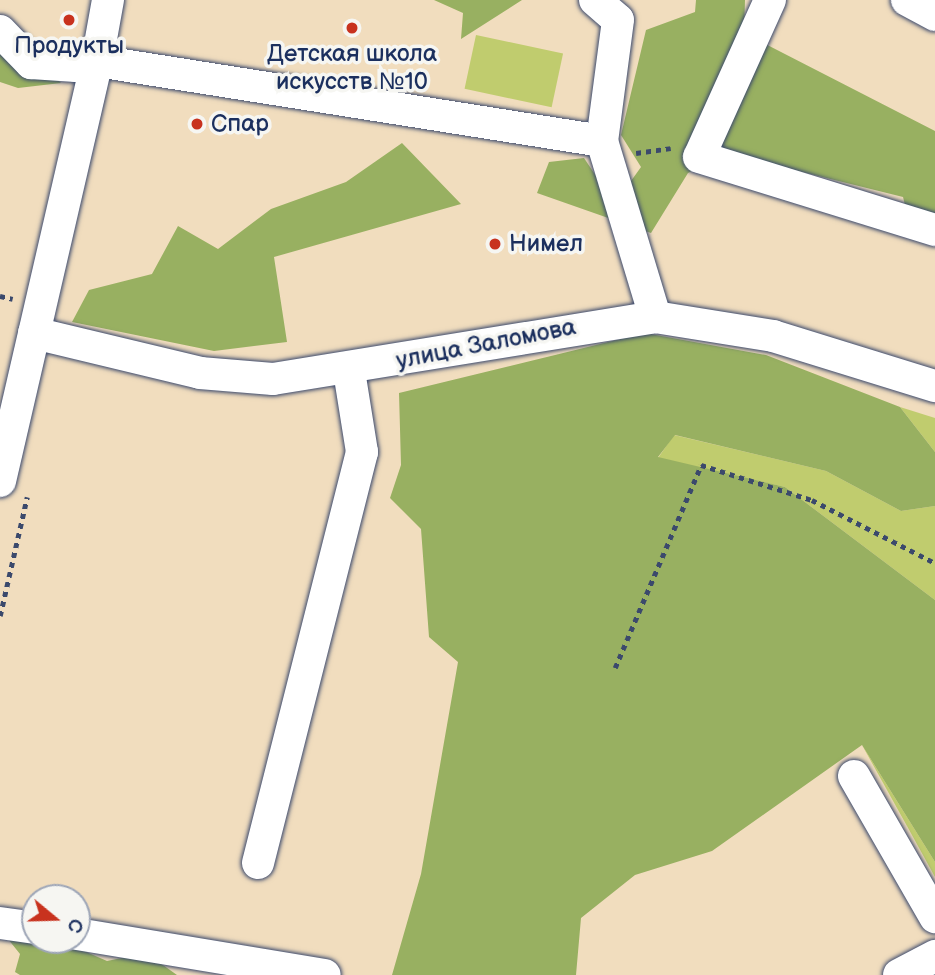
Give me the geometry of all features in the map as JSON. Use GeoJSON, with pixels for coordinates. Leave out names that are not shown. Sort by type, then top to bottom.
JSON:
{"type":"FeatureCollection","features":[{"type":"Feature","properties":{"kind":"street"},"geometry":{"type":"LineString","coordinates":[[0,481],[97,61],[108,0]]}},
{"type":"Feature","properties":{"kind":"street"},"geometry":{"type":"LineString","coordinates":[[595,0],[618,20],[605,151],[655,317]]}},
{"type":"Feature","properties":{"kind":"street"},"geometry":{"type":"LineString","coordinates":[[770,0],[699,157],[935,230]]}},
{"type":"Feature","properties":{"kind":"street"},"geometry":{"type":"LineString","coordinates":[[907,0],[935,15]]}},
{"type":"Feature","properties":{"kind":"street"},"geometry":{"type":"LineString","coordinates":[[0,31],[31,63],[76,66],[97,61],[605,151]]}},
{"type":"Feature","properties":{"kind":"street","name":"улица Заломова"},"geometry":{"type":"LineString","coordinates":[[34,333],[200,373],[273,379],[349,371],[655,317],[773,335],[935,386]]}},
{"type":"Feature","properties":{"kind":"street"},"geometry":{"type":"LineString","coordinates":[[258,863],[362,452],[349,371]]}},
{"type":"Feature","properties":{"kind":"street"},"geometry":{"type":"LineString","coordinates":[[854,776],[935,917]]}},
{"type":"Feature","properties":{"kind":"street"},"geometry":{"type":"LineString","coordinates":[[0,923],[21,926]]}},
{"type":"Feature","properties":{"kind":"street"},"geometry":{"type":"LineString","coordinates":[[91,936],[325,975]]}},
{"type":"Feature","properties":{"kind":"street"},"geometry":{"type":"LineString","coordinates":[[899,975],[935,956]]}},
{"type":"Feature","properties":{"kind":"path"},"geometry":{"type":"LineString","coordinates":[[605,151],[661,145],[699,157]]}},
{"type":"Feature","properties":{"kind":"path"},"geometry":{"type":"LineString","coordinates":[[615,668],[701,464],[812,500],[935,563]]}},
{"type":"Feature","properties":{"kind":"green space"},"geometry":{"type":"Polygon","coordinates":[[[434,0],[522,0],[461,39],[463,13],[434,0]]]}},
{"type":"Feature","properties":{"kind":"green space"},"geometry":{"type":"Polygon","coordinates":[[[696,0],[745,0],[744,33],[935,131],[935,223],[907,213],[903,197],[726,153],[688,173],[651,233],[537,193],[549,162],[584,158],[600,182],[626,188],[641,167],[621,135],[646,30],[695,12],[696,0]]]}},
{"type":"Feature","properties":{"kind":"green space"},"geometry":{"type":"Polygon","coordinates":[[[0,27],[61,83],[18,88],[0,82],[0,27]]]}},
{"type":"Feature","properties":{"kind":"green space"},"geometry":{"type":"Polygon","coordinates":[[[476,35],[563,54],[552,107],[465,89],[476,35]]]}},
{"type":"Feature","properties":{"kind":"green space"},"geometry":{"type":"Polygon","coordinates":[[[402,143],[461,204],[274,257],[287,342],[214,351],[72,322],[89,290],[152,274],[178,226],[218,249],[271,209],[346,182],[402,143]]]}},
{"type":"Feature","properties":{"kind":"green space"},"geometry":{"type":"Polygon","coordinates":[[[645,333],[766,355],[900,407],[935,452],[935,506],[901,511],[826,471],[675,435],[658,457],[785,487],[935,600],[935,862],[862,745],[712,851],[635,875],[581,918],[576,975],[392,975],[421,874],[458,662],[429,637],[421,529],[390,498],[401,465],[399,393],[645,333]]]}},
{"type":"Feature","properties":{"kind":"green space"},"geometry":{"type":"Polygon","coordinates":[[[900,407],[935,418],[935,452],[900,407]]]}},
{"type":"Feature","properties":{"kind":"green space"},"geometry":{"type":"Polygon","coordinates":[[[674,435],[826,471],[901,511],[935,506],[935,600],[785,487],[658,458],[674,435]]]}},
{"type":"Feature","properties":{"kind":"green space"},"geometry":{"type":"Polygon","coordinates":[[[862,745],[935,862],[935,877],[907,826],[862,745]]]}},
{"type":"Feature","properties":{"kind":"green space"},"geometry":{"type":"Polygon","coordinates":[[[8,939],[21,941],[21,954],[91,954],[107,961],[146,953],[177,975],[20,975],[15,972],[20,954],[8,939]]]}},
{"type":"Feature","properties":{"kind":"place","name":"Продукты"},"geometry":{"type":"Point","coordinates":[69,20]}},
{"type":"Feature","properties":{"kind":"place","name":"Детская школа искусств №10"},"geometry":{"type":"Point","coordinates":[352,28]}},
{"type":"Feature","properties":{"kind":"place","name":"Спар"},"geometry":{"type":"Point","coordinates":[197,124]}},
{"type":"Feature","properties":{"kind":"place","name":"Нимел"},"geometry":{"type":"Point","coordinates":[495,244]}}]}
